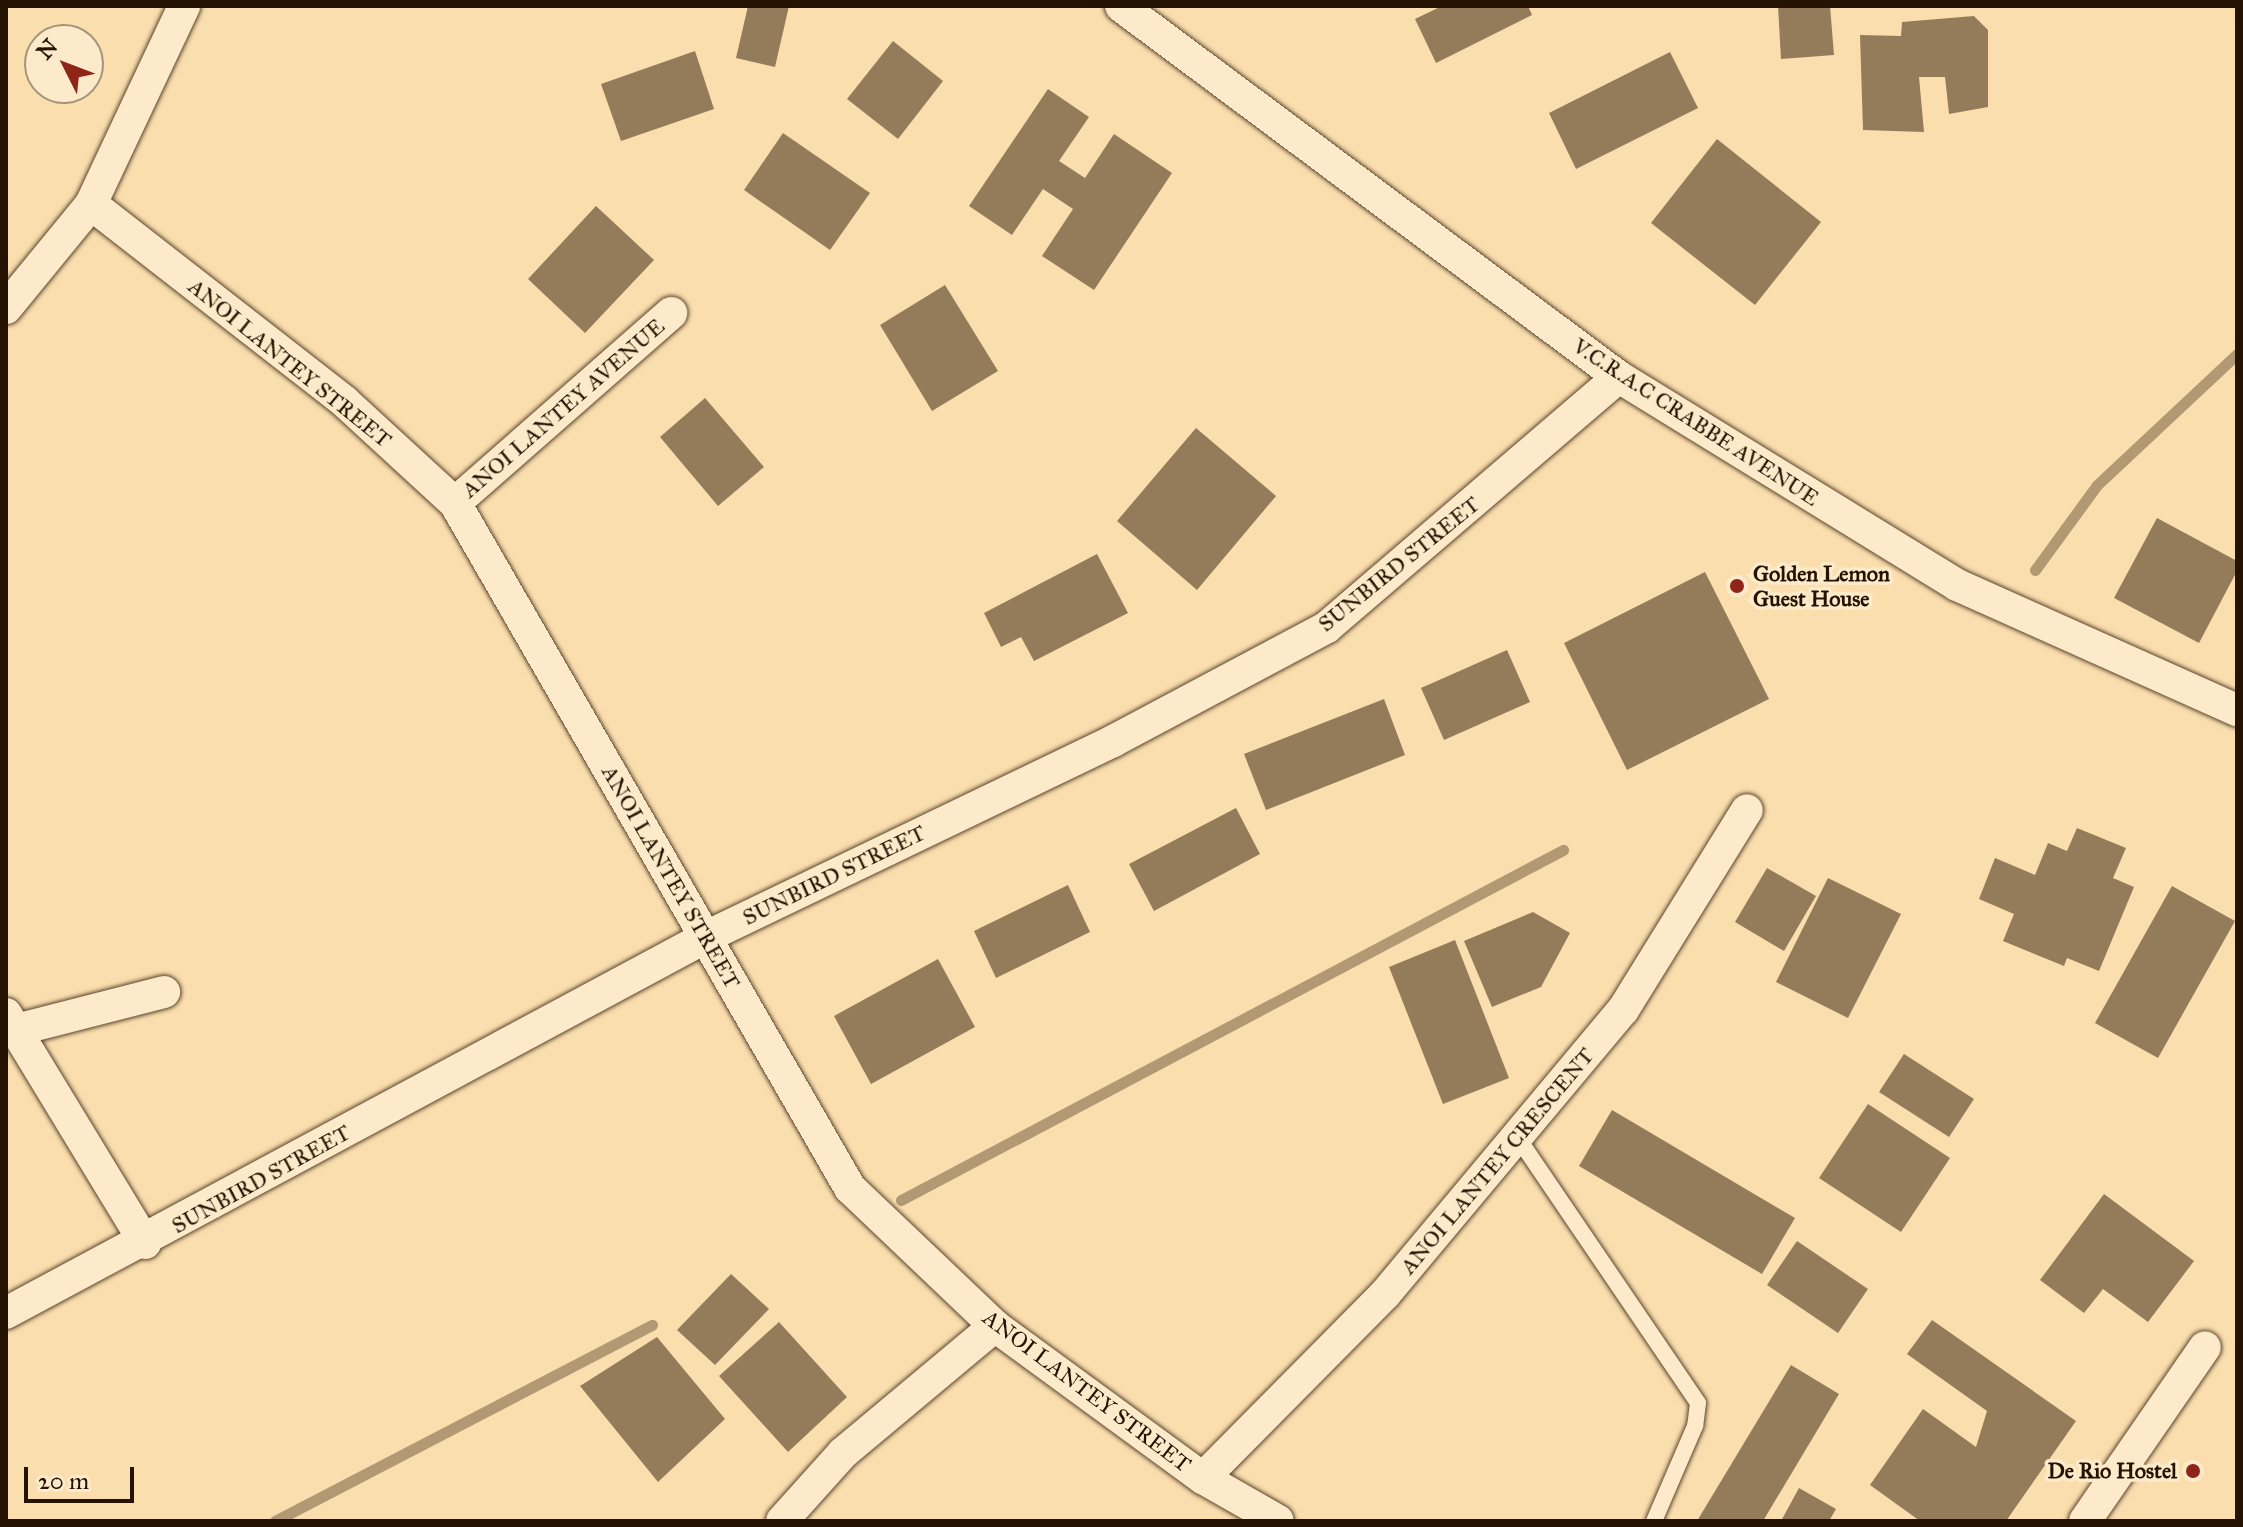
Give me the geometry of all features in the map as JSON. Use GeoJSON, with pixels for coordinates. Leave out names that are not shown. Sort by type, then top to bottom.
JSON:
{"type":"FeatureCollection","features":[{"type":"Feature","properties":{"kind":"street"},"geometry":{"type":"LineString","coordinates":[[6,308],[91,204],[184,6]]}},
{"type":"Feature","properties":{"kind":"street","name":"V.C.R.A.C CRABBE AVENUE"},"geometry":{"type":"LineString","coordinates":[[1124,7],[1619,377],[1957,585],[2055,626],[2237,710]]}},
{"type":"Feature","properties":{"kind":"street","name":"ANOI LANTEY STREET"},"geometry":{"type":"LineString","coordinates":[[91,204],[345,402],[455,503],[850,1188],[995,1326],[1203,1478],[1278,1521]]}},
{"type":"Feature","properties":{"kind":"street","name":"ANOI LANTEY AVENUE"},"geometry":{"type":"LineString","coordinates":[[455,503],[671,313]]}},
{"type":"Feature","properties":{"kind":"street","name":"SUNBIRD STREET"},"geometry":{"type":"LineString","coordinates":[[6,1313],[145,1243],[706,937],[1113,741],[1327,627],[1619,377]]}},
{"type":"Feature","properties":{"kind":"street","name":"ANOI LANTEY CRESCENT"},"geometry":{"type":"LineString","coordinates":[[1203,1478],[1386,1293],[1623,1010],[1747,810]]}},
{"type":"Feature","properties":{"kind":"street"},"geometry":{"type":"LineString","coordinates":[[145,1243],[11,1022],[164,992]]}},
{"type":"Feature","properties":{"kind":"street"},"geometry":{"type":"LineString","coordinates":[[782,1521],[843,1453],[995,1326]]}},
{"type":"Feature","properties":{"kind":"street"},"geometry":{"type":"LineString","coordinates":[[2085,1521],[2205,1347]]}},
{"type":"Feature","properties":{"kind":"lane"},"geometry":{"type":"LineString","coordinates":[[1518,1138],[1698,1403],[1695,1426],[1654,1521]]}},
{"type":"Feature","properties":{"kind":"building"},"geometry":{"type":"Polygon","coordinates":[[[748,6],[789,6],[775,67],[736,58],[748,6]]]}},
{"type":"Feature","properties":{"kind":"building"},"geometry":{"type":"Polygon","coordinates":[[[1442,6],[1528,6],[1532,15],[1436,63],[1415,19],[1442,6]]]}},
{"type":"Feature","properties":{"kind":"building"},"geometry":{"type":"Polygon","coordinates":[[[1778,6],[1830,6],[1834,55],[1781,59],[1778,6]]]}},
{"type":"Feature","properties":{"kind":"building"},"geometry":{"type":"Polygon","coordinates":[[[1974,16],[1988,30],[1988,107],[1949,114],[1945,77],[1919,77],[1924,132],[1863,130],[1860,35],[1901,36],[1902,22],[1974,16]]]}},
{"type":"Feature","properties":{"kind":"building"},"geometry":{"type":"Polygon","coordinates":[[[893,41],[943,81],[898,139],[847,99],[893,41]]]}},
{"type":"Feature","properties":{"kind":"building"},"geometry":{"type":"Polygon","coordinates":[[[695,51],[714,109],[621,141],[601,84],[695,51]]]}},
{"type":"Feature","properties":{"kind":"building"},"geometry":{"type":"Polygon","coordinates":[[[1670,52],[1698,108],[1576,169],[1549,113],[1670,52]]]}},
{"type":"Feature","properties":{"kind":"building"},"geometry":{"type":"Polygon","coordinates":[[[1048,89],[1089,117],[1059,161],[1085,178],[1114,134],[1172,173],[1094,290],[1042,256],[1073,209],[1043,189],[1012,235],[969,206],[1048,89]]]}},
{"type":"Feature","properties":{"kind":"building"},"geometry":{"type":"Polygon","coordinates":[[[783,133],[870,193],[830,250],[744,190],[783,133]]]}},
{"type":"Feature","properties":{"kind":"building"},"geometry":{"type":"Polygon","coordinates":[[[1717,139],[1821,222],[1755,305],[1651,223],[1717,139]]]}},
{"type":"Feature","properties":{"kind":"building"},"geometry":{"type":"Polygon","coordinates":[[[596,206],[654,260],[585,333],[528,279],[596,206]]]}},
{"type":"Feature","properties":{"kind":"building"},"geometry":{"type":"Polygon","coordinates":[[[945,285],[998,371],[932,411],[880,325],[945,285]]]}},
{"type":"Feature","properties":{"kind":"building"},"geometry":{"type":"Polygon","coordinates":[[[705,398],[764,467],[718,506],[660,437],[705,398]]]}},
{"type":"Feature","properties":{"kind":"building"},"geometry":{"type":"Polygon","coordinates":[[[1196,428],[1276,496],[1197,590],[1117,521],[1196,428]]]}},
{"type":"Feature","properties":{"kind":"building"},"geometry":{"type":"Polygon","coordinates":[[[2157,518],[2237,561],[2237,571],[2199,643],[2114,598],[2157,518]]]}},
{"type":"Feature","properties":{"kind":"building"},"geometry":{"type":"Polygon","coordinates":[[[1097,554],[1128,613],[1034,661],[1021,637],[1001,647],[984,613],[1097,554]]]}},
{"type":"Feature","properties":{"kind":"building"},"geometry":{"type":"Polygon","coordinates":[[[1705,572],[1769,699],[1627,770],[1564,643],[1705,572]]]}},
{"type":"Feature","properties":{"kind":"building"},"geometry":{"type":"Polygon","coordinates":[[[1507,650],[1530,702],[1444,740],[1421,688],[1507,650]]]}},
{"type":"Feature","properties":{"kind":"building"},"geometry":{"type":"Polygon","coordinates":[[[1384,699],[1405,755],[1266,810],[1244,754],[1384,699]]]}},
{"type":"Feature","properties":{"kind":"building"},"geometry":{"type":"Polygon","coordinates":[[[1236,808],[1260,854],[1154,911],[1129,864],[1236,808]]]}},
{"type":"Feature","properties":{"kind":"building"},"geometry":{"type":"Polygon","coordinates":[[[2077,828],[2126,848],[2113,878],[2134,887],[2099,971],[2067,958],[2064,966],[2003,941],[2014,914],[1979,899],[1995,858],[2035,875],[2048,843],[2067,851],[2077,828]]]}},
{"type":"Feature","properties":{"kind":"building"},"geometry":{"type":"Polygon","coordinates":[[[1767,868],[1816,896],[1784,951],[1735,922],[1767,868]]]}},
{"type":"Feature","properties":{"kind":"building"},"geometry":{"type":"Polygon","coordinates":[[[1828,878],[1901,914],[1848,1018],[1776,982],[1828,878]]]}},
{"type":"Feature","properties":{"kind":"building"},"geometry":{"type":"Polygon","coordinates":[[[1068,885],[1090,932],[996,978],[974,931],[1068,885]]]}},
{"type":"Feature","properties":{"kind":"building"},"geometry":{"type":"Polygon","coordinates":[[[2172,886],[2235,921],[2158,1058],[2095,1023],[2172,886]]]}},
{"type":"Feature","properties":{"kind":"building"},"geometry":{"type":"Polygon","coordinates":[[[1533,912],[1570,933],[1541,987],[1492,1007],[1464,941],[1533,912]]]}},
{"type":"Feature","properties":{"kind":"building"},"geometry":{"type":"Polygon","coordinates":[[[1455,940],[1509,1078],[1443,1104],[1389,967],[1455,940]]]}},
{"type":"Feature","properties":{"kind":"building"},"geometry":{"type":"Polygon","coordinates":[[[938,959],[975,1027],[871,1084],[834,1016],[938,959]]]}},
{"type":"Feature","properties":{"kind":"building"},"geometry":{"type":"Polygon","coordinates":[[[1904,1054],[1974,1099],[1949,1137],[1879,1092],[1904,1054]]]}},
{"type":"Feature","properties":{"kind":"building"},"geometry":{"type":"Polygon","coordinates":[[[1868,1104],[1950,1158],[1901,1232],[1819,1178],[1868,1104]]]}},
{"type":"Feature","properties":{"kind":"building"},"geometry":{"type":"Polygon","coordinates":[[[1612,1110],[1795,1218],[1762,1274],[1579,1166],[1612,1110]]]}},
{"type":"Feature","properties":{"kind":"building"},"geometry":{"type":"Polygon","coordinates":[[[2104,1194],[2194,1261],[2148,1322],[2103,1289],[2084,1313],[2040,1280],[2104,1194]]]}},
{"type":"Feature","properties":{"kind":"building"},"geometry":{"type":"Polygon","coordinates":[[[1797,1241],[1868,1289],[1838,1333],[1767,1285],[1797,1241]]]}},
{"type":"Feature","properties":{"kind":"building"},"geometry":{"type":"Polygon","coordinates":[[[731,1274],[769,1309],[715,1365],[677,1330],[731,1274]]]}},
{"type":"Feature","properties":{"kind":"building"},"geometry":{"type":"Polygon","coordinates":[[[1932,1320],[2076,1421],[2006,1521],[1920,1521],[1870,1485],[1923,1409],[1976,1447],[1987,1411],[1907,1354],[1932,1320]]]}},
{"type":"Feature","properties":{"kind":"building"},"geometry":{"type":"Polygon","coordinates":[[[779,1322],[847,1397],[788,1452],[719,1376],[779,1322]]]}},
{"type":"Feature","properties":{"kind":"building"},"geometry":{"type":"Polygon","coordinates":[[[657,1337],[725,1419],[658,1482],[580,1386],[657,1337]]]}},
{"type":"Feature","properties":{"kind":"building"},"geometry":{"type":"Polygon","coordinates":[[[1791,1365],[1839,1394],[1763,1521],[1697,1521],[1791,1365]]]}},
{"type":"Feature","properties":{"kind":"building"},"geometry":{"type":"Polygon","coordinates":[[[1799,1488],[1836,1509],[1829,1521],[1781,1521],[1799,1488]]]}},
{"type":"Feature","properties":{"kind":"waterway"},"geometry":{"type":"LineString","coordinates":[[2035,570],[2097,485],[2237,354]]}},
{"type":"Feature","properties":{"kind":"waterway"},"geometry":{"type":"LineString","coordinates":[[901,1200],[1563,850]]}},
{"type":"Feature","properties":{"kind":"waterway"},"geometry":{"type":"LineString","coordinates":[[275,1521],[652,1325]]}},
{"type":"Feature","properties":{"kind":"place","name":"Golden Lemon Guest House"},"geometry":{"type":"Point","coordinates":[1737,586]}},
{"type":"Feature","properties":{"kind":"place","name":"De Rio Hostel"},"geometry":{"type":"Point","coordinates":[2193,1471]}}]}
